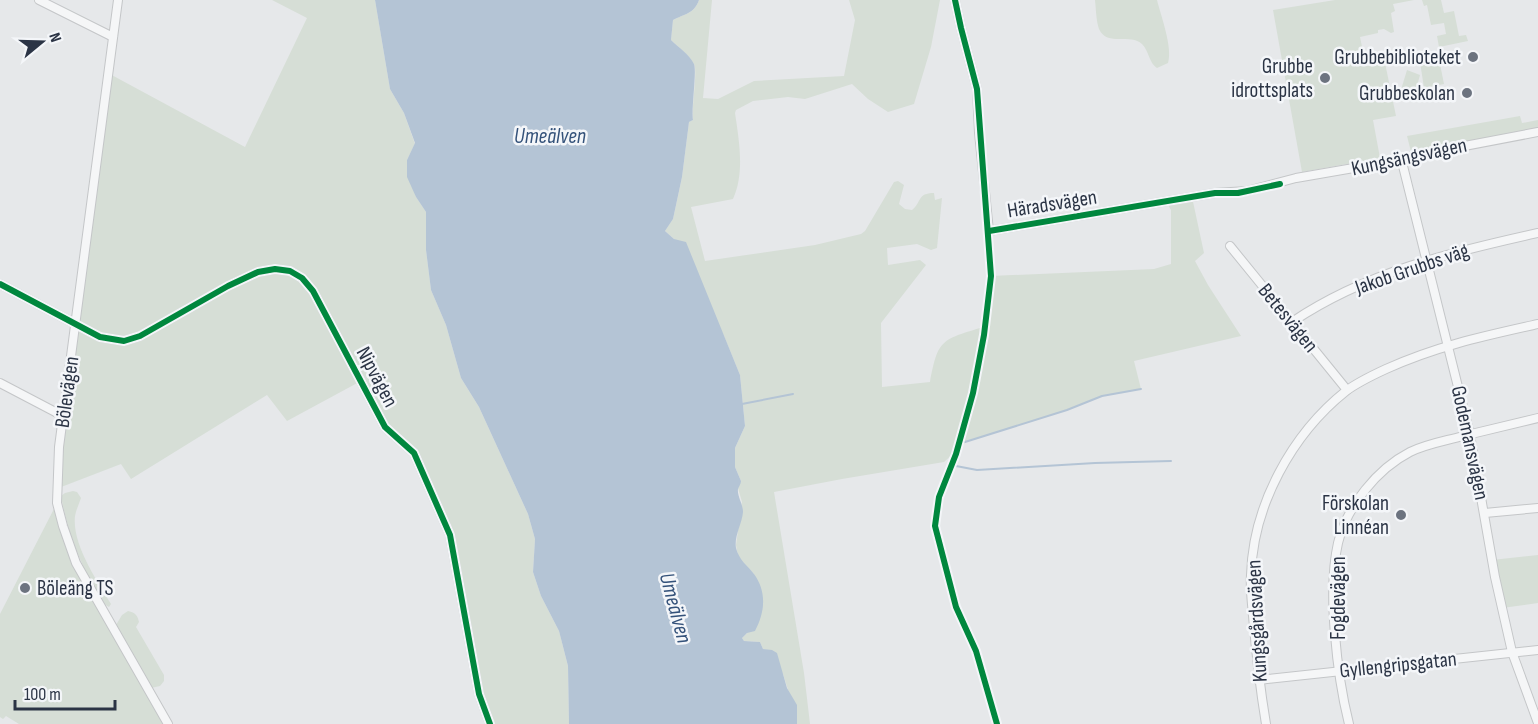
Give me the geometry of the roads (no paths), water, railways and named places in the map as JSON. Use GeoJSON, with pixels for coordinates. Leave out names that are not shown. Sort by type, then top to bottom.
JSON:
{"type":"FeatureCollection","features":[{"type":"Feature","properties":{"kind":"street"},"geometry":{"type":"LineString","coordinates":[[39,0],[113,37]]}},
{"type":"Feature","properties":{"kind":"street","name":"Bölevägen"},"geometry":{"type":"LineString","coordinates":[[118,0],[63,417],[56,489],[63,526],[76,563],[168,724]]}},
{"type":"Feature","properties":{"kind":"street","name":"Häradsvägen"},"geometry":{"type":"LineString","coordinates":[[955,0],[960,28],[977,88],[989,231],[1215,193],[1238,193],[1280,184]]}},
{"type":"Feature","properties":{"kind":"street","name":"Kungsängsvägen"},"geometry":{"type":"LineString","coordinates":[[1280,184],[1296,178],[1394,161],[1402,162],[1412,156],[1538,132]]}},
{"type":"Feature","properties":{"kind":"street","name":"Godemansvägen"},"geometry":{"type":"LineString","coordinates":[[1402,162],[1470,435],[1495,577],[1512,652],[1538,723]]}},
{"type":"Feature","properties":{"kind":"street","name":"Jakob Grubbs väg"},"geometry":{"type":"LineString","coordinates":[[1292,322],[1324,301],[1378,276],[1458,251],[1538,233]]}},
{"type":"Feature","properties":{"kind":"street","name":"Betesvägen"},"geometry":{"type":"LineString","coordinates":[[1230,246],[1347,390]]}},
{"type":"Feature","properties":{"kind":"street","name":"Nipvägen"},"geometry":{"type":"LineString","coordinates":[[0,284],[100,337],[124,340],[140,336],[228,286],[258,272],[275,269],[290,271],[302,278],[313,291],[385,427],[414,453],[450,535],[478,694],[490,724]]}},
{"type":"Feature","properties":{"kind":"street","name":"Kungsgårdsvägen"},"geometry":{"type":"LineString","coordinates":[[1266,724],[1258,680],[1250,576],[1255,542],[1267,499],[1293,448],[1347,390],[1374,375],[1415,356],[1448,345],[1538,324]]}},
{"type":"Feature","properties":{"kind":"street"},"geometry":{"type":"LineString","coordinates":[[0,383],[63,417]]}},
{"type":"Feature","properties":{"kind":"street","name":"Fogdevägen"},"geometry":{"type":"LineString","coordinates":[[1349,724],[1335,621],[1335,576],[1338,543],[1357,501],[1381,472],[1411,452],[1538,418]]}},
{"type":"Feature","properties":{"kind":"street"},"geometry":{"type":"LineString","coordinates":[[1485,513],[1538,508]]}},
{"type":"Feature","properties":{"kind":"street","name":"Gyllengripsgatan"},"geometry":{"type":"LineString","coordinates":[[1258,680],[1538,650]]}},
{"type":"Feature","properties":{"kind":"water","name":"Umeälven"},"geometry":{"type":"Polygon","coordinates":[[[375,0],[699,0],[691,11],[673,20],[671,40],[692,61],[695,74],[693,120],[689,122],[682,177],[673,219],[665,231],[674,239],[686,242],[740,375],[745,426],[735,448],[735,467],[741,481],[738,492],[743,512],[736,548],[741,559],[754,574],[763,595],[763,609],[755,631],[747,633],[742,638],[744,641],[760,642],[763,649],[777,653],[787,688],[797,705],[797,724],[569,724],[568,666],[559,631],[541,596],[533,572],[535,539],[528,514],[479,407],[461,378],[446,325],[431,290],[426,250],[426,212],[407,177],[407,160],[415,143],[404,113],[390,89],[375,0]]]}},
{"type":"Feature","properties":{"kind":"waterway"},"geometry":{"type":"LineString","coordinates":[[965,442],[1067,410],[1102,396],[1141,389]]}},
{"type":"Feature","properties":{"kind":"waterway"},"geometry":{"type":"LineString","coordinates":[[742,404],[793,394]]}},
{"type":"Feature","properties":{"kind":"waterway"},"geometry":{"type":"LineString","coordinates":[[956,466],[977,470],[1171,461]]}},
{"type":"Feature","properties":{"kind":"place","name":"Grubbebiblioteket"},"geometry":{"type":"Point","coordinates":[1473,57]}},
{"type":"Feature","properties":{"kind":"place","name":"Grubbe idrottsplats"},"geometry":{"type":"Point","coordinates":[1325,78]}},
{"type":"Feature","properties":{"kind":"place","name":"Grubbeskolan"},"geometry":{"type":"Point","coordinates":[1467,93]}},
{"type":"Feature","properties":{"kind":"place","name":"Förskolan Linnéan"},"geometry":{"type":"Point","coordinates":[1401,515]}},
{"type":"Feature","properties":{"kind":"place","name":"Böleäng TS"},"geometry":{"type":"Point","coordinates":[25,588]}}]}
